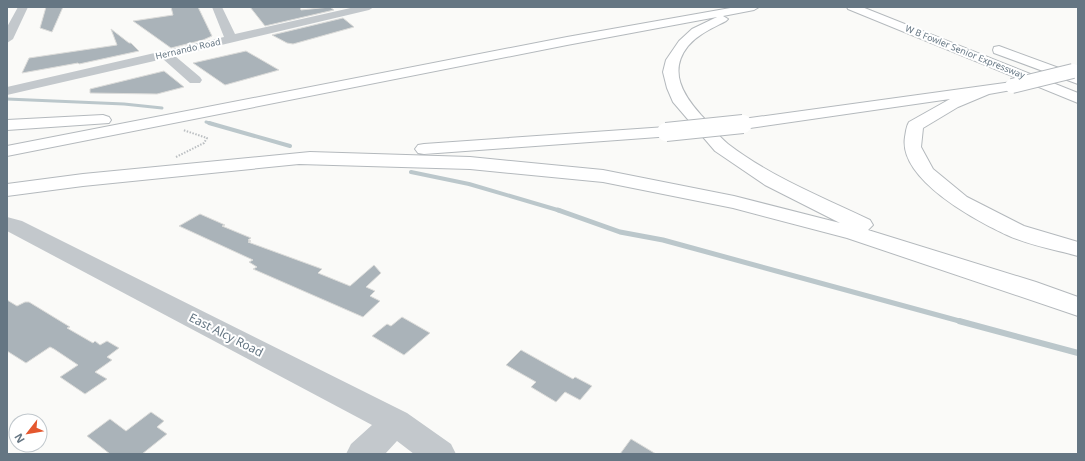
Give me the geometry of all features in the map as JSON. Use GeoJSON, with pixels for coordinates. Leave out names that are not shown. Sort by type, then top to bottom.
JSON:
{"type":"FeatureCollection","features":[{"type":"Feature","properties":{"kind":"highway"},"geometry":{"type":"LineString","coordinates":[[567,41],[690,7]]}},
{"type":"Feature","properties":{"kind":"highway"},"geometry":{"type":"LineString","coordinates":[[7,151],[567,41],[754,7]]}},
{"type":"Feature","properties":{"kind":"highway"},"geometry":{"type":"LineString","coordinates":[[768,7],[722,19],[696,32],[683,44],[673,60],[670,72],[677,95],[681,102],[721,147],[772,181],[860,225],[1078,307]]}},
{"type":"Feature","properties":{"kind":"highway","name":"W B Fowler Senior Expressway"},"geometry":{"type":"LineString","coordinates":[[852,7],[1078,98]]}},
{"type":"Feature","properties":{"kind":"highway","name":"W B Fowler Senior Expressway"},"geometry":{"type":"LineString","coordinates":[[989,46],[1076,74]]}},
{"type":"Feature","properties":{"kind":"highway"},"geometry":{"type":"LineString","coordinates":[[7,190],[83,180],[296,158],[666,132],[742,124],[983,91],[1076,74]]}},
{"type":"Feature","properties":{"kind":"highway"},"geometry":{"type":"LineString","coordinates":[[983,91],[952,104],[915,126],[912,147],[925,172],[960,201],[1016,231],[1078,249]]}},
{"type":"Feature","properties":{"kind":"highway"},"geometry":{"type":"LineString","coordinates":[[7,125],[107,120],[261,101]]}},
{"type":"Feature","properties":{"kind":"highway"},"geometry":{"type":"LineString","coordinates":[[296,158],[470,163],[603,176],[734,202],[855,233],[1041,293]]}},
{"type":"Feature","properties":{"kind":"street"},"geometry":{"type":"LineString","coordinates":[[7,39],[24,7]]}},
{"type":"Feature","properties":{"kind":"street"},"geometry":{"type":"LineString","coordinates":[[217,7],[231,39]]}},
{"type":"Feature","properties":{"kind":"street","name":"Hernando Road"},"geometry":{"type":"LineString","coordinates":[[7,91],[369,7]]}},
{"type":"Feature","properties":{"kind":"street"},"geometry":{"type":"LineString","coordinates":[[165,54],[195,80]]}},
{"type":"Feature","properties":{"kind":"street"},"geometry":{"type":"LineString","coordinates":[[104,82],[177,65]]}},
{"type":"Feature","properties":{"kind":"street","name":"East Alcy Road"},"geometry":{"type":"LineString","coordinates":[[7,224],[396,422],[439,454]]}},
{"type":"Feature","properties":{"kind":"street"},"geometry":{"type":"LineString","coordinates":[[362,454],[396,422]]}},
{"type":"Feature","properties":{"kind":"path"},"geometry":{"type":"LineString","coordinates":[[149,124],[175,128],[207,138],[204,143],[173,158]]}},
{"type":"Feature","properties":{"kind":"building"},"geometry":{"type":"Polygon","coordinates":[[[46,7],[63,7],[52,32],[40,28],[46,7]]]}},
{"type":"Feature","properties":{"kind":"building"},"geometry":{"type":"Polygon","coordinates":[[[171,7],[198,7],[212,36],[203,40],[171,48],[133,21],[173,15],[171,7]]]}},
{"type":"Feature","properties":{"kind":"building"},"geometry":{"type":"Polygon","coordinates":[[[250,7],[300,7],[301,10],[330,7],[334,10],[265,26],[250,7]]]}},
{"type":"Feature","properties":{"kind":"building"},"geometry":{"type":"Polygon","coordinates":[[[343,18],[354,27],[293,44],[287,43],[272,35],[343,18]]]}},
{"type":"Feature","properties":{"kind":"building"},"geometry":{"type":"Polygon","coordinates":[[[111,29],[131,43],[139,51],[79,64],[22,73],[29,58],[117,45],[111,29]]]}},
{"type":"Feature","properties":{"kind":"building"},"geometry":{"type":"Polygon","coordinates":[[[246,51],[279,70],[225,85],[193,63],[246,51]]]}},
{"type":"Feature","properties":{"kind":"building"},"geometry":{"type":"Polygon","coordinates":[[[164,71],[184,87],[157,94],[90,93],[90,89],[164,71]]]}},
{"type":"Feature","properties":{"kind":"building"},"geometry":{"type":"Polygon","coordinates":[[[200,214],[225,225],[222,226],[251,238],[248,240],[251,241],[248,242],[322,269],[318,273],[350,286],[374,265],[381,273],[366,287],[375,291],[370,296],[380,301],[363,317],[253,269],[257,267],[249,262],[253,260],[179,226],[200,214]]]}},
{"type":"Feature","properties":{"kind":"building"},"geometry":{"type":"Polygon","coordinates":[[[7,300],[17,306],[25,302],[29,302],[70,327],[67,328],[93,343],[95,341],[100,345],[107,341],[119,348],[107,357],[112,360],[95,372],[107,379],[85,394],[60,377],[78,365],[54,349],[50,347],[26,363],[7,351],[7,300]]]}},
{"type":"Feature","properties":{"kind":"building"},"geometry":{"type":"Polygon","coordinates":[[[402,317],[430,333],[404,355],[372,336],[387,324],[391,326],[402,317]]]}},
{"type":"Feature","properties":{"kind":"building"},"geometry":{"type":"Polygon","coordinates":[[[521,350],[573,379],[575,377],[592,386],[580,400],[565,392],[556,402],[531,387],[536,382],[506,365],[521,350]]]}},
{"type":"Feature","properties":{"kind":"building"},"geometry":{"type":"Polygon","coordinates":[[[151,412],[164,421],[157,427],[167,434],[142,454],[110,454],[87,436],[110,419],[126,431],[151,412]]]}},
{"type":"Feature","properties":{"kind":"building"},"geometry":{"type":"Polygon","coordinates":[[[631,439],[656,454],[620,454],[631,439]]]}},
{"type":"Feature","properties":{"kind":"waterway"},"geometry":{"type":"LineString","coordinates":[[7,99],[124,104],[162,108]]}},
{"type":"Feature","properties":{"kind":"waterway"},"geometry":{"type":"LineString","coordinates":[[206,122],[213,124]]}},
{"type":"Feature","properties":{"kind":"waterway"},"geometry":{"type":"LineString","coordinates":[[209,123],[290,146]]}},
{"type":"Feature","properties":{"kind":"waterway"},"geometry":{"type":"LineString","coordinates":[[411,172],[469,184],[560,211]]}},
{"type":"Feature","properties":{"kind":"waterway"},"geometry":{"type":"LineString","coordinates":[[560,211],[620,232],[663,240],[963,322]]}},
{"type":"Feature","properties":{"kind":"waterway"},"geometry":{"type":"LineString","coordinates":[[959,321],[1078,353]]}}]}
